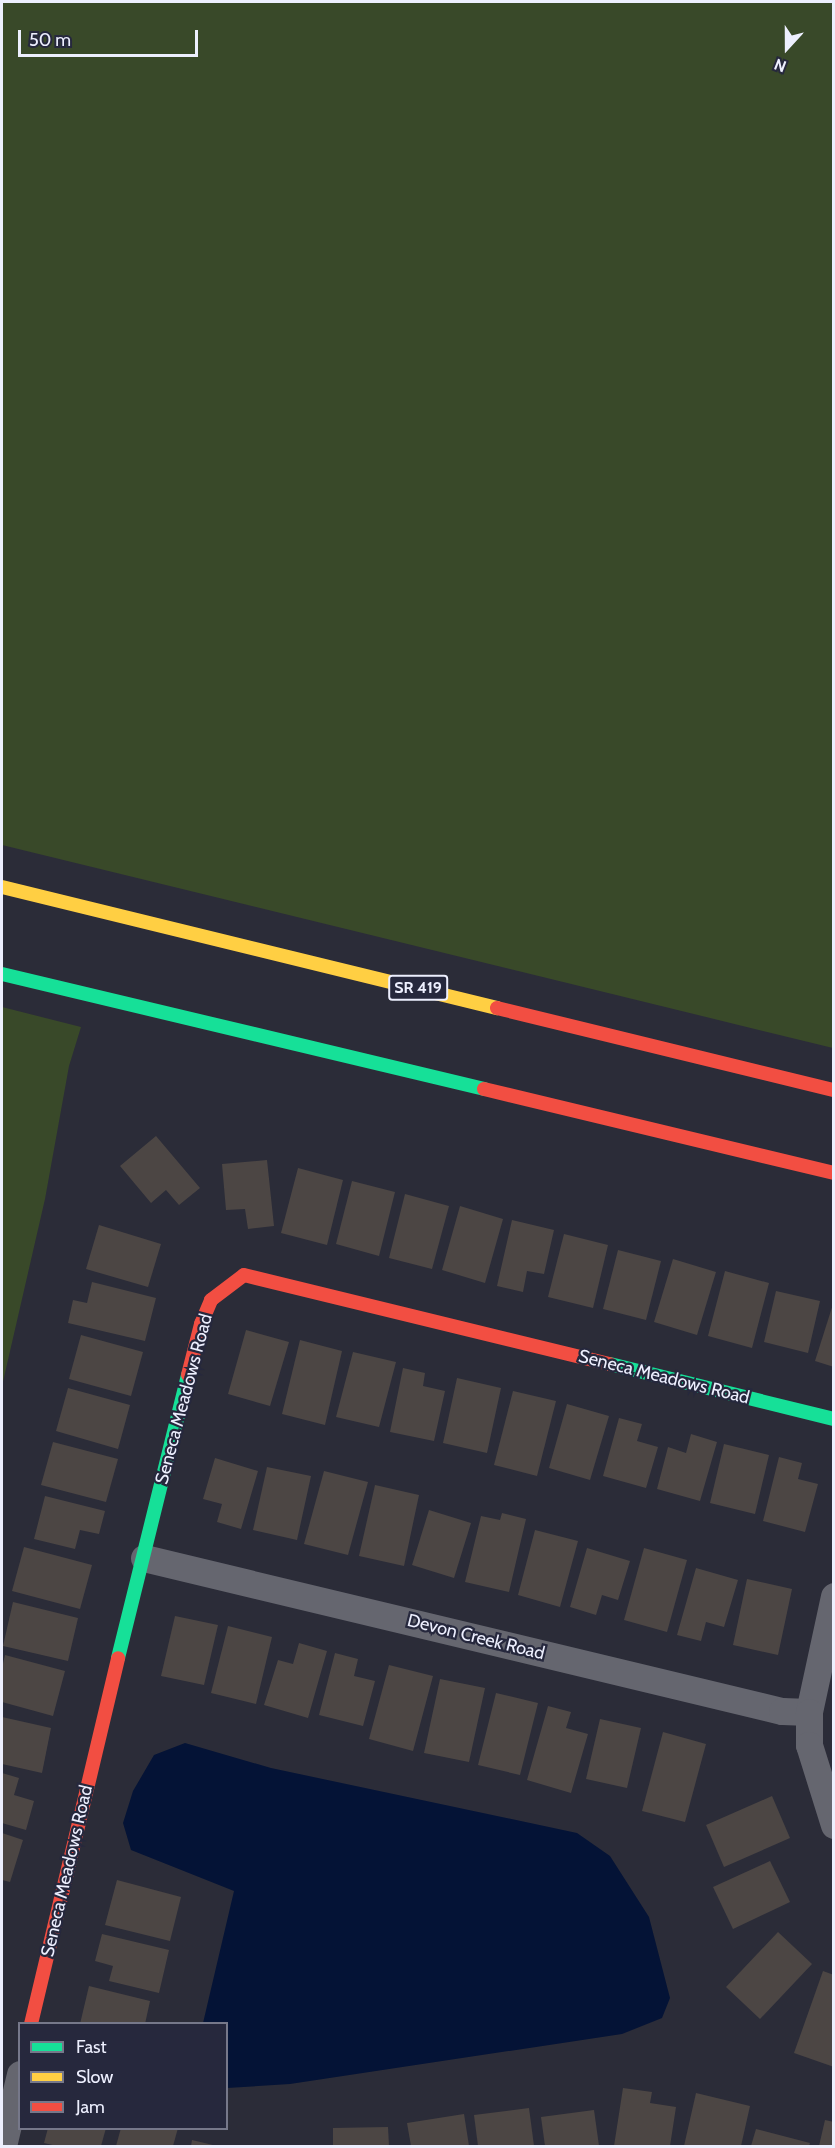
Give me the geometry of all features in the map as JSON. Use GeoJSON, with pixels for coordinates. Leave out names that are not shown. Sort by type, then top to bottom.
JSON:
{"type":"FeatureCollection","features":[{"type":"Feature","properties":{"kind":"main road","name":"SR 419"},"geometry":{"type":"LineString","coordinates":[[2,887],[834,1090]]}},
{"type":"Feature","properties":{"kind":"main road"},"geometry":{"type":"LineString","coordinates":[[2,974],[834,1173]]}},
{"type":"Feature","properties":{"kind":"main road","name":"Seneca Meadows Road"},"geometry":{"type":"LineString","coordinates":[[31,2022],[88,1781],[201,1324],[211,1300],[244,1275],[834,1419]]}},
{"type":"Feature","properties":{"kind":"street","name":"Devon Creek Road"},"geometry":{"type":"LineString","coordinates":[[144,1557],[782,1711],[809,1712]]}},
{"type":"Feature","properties":{"kind":"street"},"geometry":{"type":"LineString","coordinates":[[834,1596],[809,1712],[810,1745],[834,1825]]}},
{"type":"Feature","properties":{"kind":"street"},"geometry":{"type":"LineString","coordinates":[[3,2146],[18,2082]]}},
{"type":"Feature","properties":{"kind":"green space"},"geometry":{"type":"Polygon","coordinates":[[[2,2],[833,2],[833,1048],[2,845],[2,2]]]}},
{"type":"Feature","properties":{"kind":"green space"},"geometry":{"type":"Polygon","coordinates":[[[2,1007],[81,1027],[69,1066],[45,1199],[2,1386],[2,1007]]]}},
{"type":"Feature","properties":{"kind":"water"},"geometry":{"type":"Polygon","coordinates":[[[185,1743],[271,1768],[577,1833],[610,1856],[649,1917],[670,1998],[662,2018],[622,2034],[290,2084],[228,2088],[228,2022],[203,2022],[234,1891],[131,1850],[123,1823],[133,1791],[154,1755],[185,1743]]]}},
{"type":"Feature","properties":{"kind":"building"},"geometry":{"type":"Polygon","coordinates":[[[156,1136],[200,1188],[179,1205],[166,1190],[151,1203],[120,1166],[156,1136]]]}},
{"type":"Feature","properties":{"kind":"building"},"geometry":{"type":"Polygon","coordinates":[[[267,1160],[274,1226],[248,1229],[245,1209],[226,1210],[222,1164],[267,1160]]]}},
{"type":"Feature","properties":{"kind":"building"},"geometry":{"type":"Polygon","coordinates":[[[298,1168],[343,1180],[327,1245],[281,1233],[298,1168]]]}},
{"type":"Feature","properties":{"kind":"building"},"geometry":{"type":"Polygon","coordinates":[[[352,1181],[395,1192],[379,1256],[336,1244],[352,1181]]]}},
{"type":"Feature","properties":{"kind":"building"},"geometry":{"type":"Polygon","coordinates":[[[405,1194],[449,1206],[432,1269],[389,1258],[405,1194]]]}},
{"type":"Feature","properties":{"kind":"building"},"geometry":{"type":"Polygon","coordinates":[[[460,1206],[503,1219],[485,1283],[442,1270],[460,1206]]]}},
{"type":"Feature","properties":{"kind":"building"},"geometry":{"type":"Polygon","coordinates":[[[512,1220],[554,1230],[544,1274],[527,1271],[523,1292],[497,1286],[512,1220]]]}},
{"type":"Feature","properties":{"kind":"building"},"geometry":{"type":"Polygon","coordinates":[[[99,1225],[161,1244],[148,1287],[86,1269],[99,1225]]]}},
{"type":"Feature","properties":{"kind":"building"},"geometry":{"type":"Polygon","coordinates":[[[564,1234],[608,1245],[593,1308],[548,1297],[564,1234]]]}},
{"type":"Feature","properties":{"kind":"building"},"geometry":{"type":"Polygon","coordinates":[[[618,1250],[661,1261],[646,1320],[603,1309],[618,1250]]]}},
{"type":"Feature","properties":{"kind":"building"},"geometry":{"type":"Polygon","coordinates":[[[673,1259],[716,1272],[697,1335],[654,1322],[673,1259]]]}},
{"type":"Feature","properties":{"kind":"building"},"geometry":{"type":"Polygon","coordinates":[[[725,1271],[769,1283],[752,1348],[708,1336],[725,1271]]]}},
{"type":"Feature","properties":{"kind":"building"},"geometry":{"type":"Polygon","coordinates":[[[92,1282],[156,1298],[145,1341],[68,1323],[73,1300],[87,1303],[92,1282]]]}},
{"type":"Feature","properties":{"kind":"building"},"geometry":{"type":"Polygon","coordinates":[[[776,1291],[820,1301],[808,1353],[764,1342],[776,1291]]]}},
{"type":"Feature","properties":{"kind":"building"},"geometry":{"type":"Polygon","coordinates":[[[834,1301],[834,1367],[815,1361],[834,1301]]]}},
{"type":"Feature","properties":{"kind":"building"},"geometry":{"type":"Polygon","coordinates":[[[246,1330],[289,1342],[270,1406],[228,1394],[246,1330]]]}},
{"type":"Feature","properties":{"kind":"building"},"geometry":{"type":"Polygon","coordinates":[[[81,1335],[143,1352],[131,1396],[69,1379],[81,1335]]]}},
{"type":"Feature","properties":{"kind":"building"},"geometry":{"type":"Polygon","coordinates":[[[300,1340],[342,1351],[325,1425],[282,1414],[300,1340]]]}},
{"type":"Feature","properties":{"kind":"building"},"geometry":{"type":"Polygon","coordinates":[[[353,1352],[396,1362],[379,1427],[336,1417],[353,1352]]]}},
{"type":"Feature","properties":{"kind":"building"},"geometry":{"type":"Polygon","coordinates":[[[403,1368],[425,1373],[423,1386],[445,1391],[434,1441],[390,1432],[403,1368]]]}},
{"type":"Feature","properties":{"kind":"building"},"geometry":{"type":"Polygon","coordinates":[[[457,1378],[501,1388],[487,1453],[443,1443],[457,1378]]]}},
{"type":"Feature","properties":{"kind":"building"},"geometry":{"type":"Polygon","coordinates":[[[68,1388],[130,1405],[118,1449],[56,1431],[68,1388]]]}},
{"type":"Feature","properties":{"kind":"building"},"geometry":{"type":"Polygon","coordinates":[[[513,1391],[556,1401],[537,1476],[494,1465],[513,1391]]]}},
{"type":"Feature","properties":{"kind":"building"},"geometry":{"type":"Polygon","coordinates":[[[567,1404],[609,1416],[590,1480],[549,1468],[567,1404]]]}},
{"type":"Feature","properties":{"kind":"building"},"geometry":{"type":"Polygon","coordinates":[[[619,1418],[642,1424],[637,1441],[658,1447],[646,1488],[603,1476],[619,1418]]]}},
{"type":"Feature","properties":{"kind":"building"},"geometry":{"type":"Polygon","coordinates":[[[691,1434],[717,1442],[700,1501],[657,1489],[668,1447],[686,1453],[691,1434]]]}},
{"type":"Feature","properties":{"kind":"building"},"geometry":{"type":"Polygon","coordinates":[[[53,1442],[118,1459],[106,1502],[41,1485],[53,1442]]]}},
{"type":"Feature","properties":{"kind":"building"},"geometry":{"type":"Polygon","coordinates":[[[724,1444],[769,1455],[755,1514],[710,1503],[724,1444]]]}},
{"type":"Feature","properties":{"kind":"building"},"geometry":{"type":"Polygon","coordinates":[[[779,1457],[802,1463],[798,1479],[818,1484],[805,1532],[763,1521],[779,1457]]]}},
{"type":"Feature","properties":{"kind":"building"},"geometry":{"type":"Polygon","coordinates":[[[215,1458],[258,1471],[241,1529],[217,1522],[222,1504],[203,1499],[215,1458]]]}},
{"type":"Feature","properties":{"kind":"building"},"geometry":{"type":"Polygon","coordinates":[[[267,1467],[311,1476],[297,1540],[253,1530],[267,1467]]]}},
{"type":"Feature","properties":{"kind":"building"},"geometry":{"type":"Polygon","coordinates":[[[324,1471],[368,1482],[348,1555],[304,1544],[324,1471]]]}},
{"type":"Feature","properties":{"kind":"building"},"geometry":{"type":"Polygon","coordinates":[[[375,1485],[419,1495],[404,1566],[359,1556],[375,1485]]]}},
{"type":"Feature","properties":{"kind":"building"},"geometry":{"type":"Polygon","coordinates":[[[45,1496],[105,1511],[99,1534],[80,1530],[75,1549],[34,1539],[45,1496]]]}},
{"type":"Feature","properties":{"kind":"building"},"geometry":{"type":"Polygon","coordinates":[[[429,1510],[471,1523],[454,1578],[412,1565],[429,1510]]]}},
{"type":"Feature","properties":{"kind":"building"},"geometry":{"type":"Polygon","coordinates":[[[502,1513],[526,1519],[509,1592],[465,1582],[481,1516],[500,1520],[502,1513]]]}},
{"type":"Feature","properties":{"kind":"building"},"geometry":{"type":"Polygon","coordinates":[[[535,1530],[578,1541],[560,1607],[518,1595],[535,1530]]]}},
{"type":"Feature","properties":{"kind":"building"},"geometry":{"type":"Polygon","coordinates":[[[24,1547],[92,1565],[80,1609],[12,1591],[24,1547]]]}},
{"type":"Feature","properties":{"kind":"building"},"geometry":{"type":"Polygon","coordinates":[[[587,1548],[630,1561],[618,1600],[602,1595],[596,1615],[570,1607],[587,1548]]]}},
{"type":"Feature","properties":{"kind":"building"},"geometry":{"type":"Polygon","coordinates":[[[644,1548],[687,1560],[667,1632],[624,1620],[644,1548]]]}},
{"type":"Feature","properties":{"kind":"building"},"geometry":{"type":"Polygon","coordinates":[[[696,1568],[738,1580],[724,1627],[706,1622],[701,1641],[677,1635],[696,1568]]]}},
{"type":"Feature","properties":{"kind":"building"},"geometry":{"type":"Polygon","coordinates":[[[747,1579],[792,1589],[778,1655],[733,1645],[747,1579]]]}},
{"type":"Feature","properties":{"kind":"building"},"geometry":{"type":"Polygon","coordinates":[[[13,1602],[78,1618],[68,1661],[3,1646],[13,1602]]]}},
{"type":"Feature","properties":{"kind":"building"},"geometry":{"type":"Polygon","coordinates":[[[175,1616],[218,1625],[204,1685],[161,1676],[175,1616]]]}},
{"type":"Feature","properties":{"kind":"building"},"geometry":{"type":"Polygon","coordinates":[[[228,1626],[272,1637],[256,1704],[211,1693],[228,1626]]]}},
{"type":"Feature","properties":{"kind":"building"},"geometry":{"type":"Polygon","coordinates":[[[299,1643],[327,1651],[308,1718],[264,1705],[278,1660],[293,1664],[299,1643]]]}},
{"type":"Feature","properties":{"kind":"building"},"geometry":{"type":"Polygon","coordinates":[[[335,1653],[358,1659],[354,1676],[375,1681],[363,1726],[319,1715],[335,1653]]]}},
{"type":"Feature","properties":{"kind":"building"},"geometry":{"type":"Polygon","coordinates":[[[5,1655],[65,1671],[53,1716],[2,1702],[2,1668],[5,1655]]]}},
{"type":"Feature","properties":{"kind":"building"},"geometry":{"type":"Polygon","coordinates":[[[389,1665],[433,1676],[413,1751],[369,1739],[389,1665]]]}},
{"type":"Feature","properties":{"kind":"building"},"geometry":{"type":"Polygon","coordinates":[[[440,1679],[485,1688],[469,1762],[424,1753],[440,1679]]]}},
{"type":"Feature","properties":{"kind":"building"},"geometry":{"type":"Polygon","coordinates":[[[496,1693],[538,1703],[520,1775],[478,1765],[496,1693]]]}},
{"type":"Feature","properties":{"kind":"building"},"geometry":{"type":"Polygon","coordinates":[[[548,1706],[571,1712],[566,1728],[588,1734],[571,1793],[527,1780],[548,1706]]]}},
{"type":"Feature","properties":{"kind":"building"},"geometry":{"type":"Polygon","coordinates":[[[2,1717],[51,1728],[42,1773],[2,1764],[2,1717]]]}},
{"type":"Feature","properties":{"kind":"building"},"geometry":{"type":"Polygon","coordinates":[[[600,1719],[641,1728],[627,1788],[586,1779],[600,1719]]]}},
{"type":"Feature","properties":{"kind":"building"},"geometry":{"type":"Polygon","coordinates":[[[663,1732],[706,1744],[685,1822],[642,1811],[663,1732]]]}},
{"type":"Feature","properties":{"kind":"building"},"geometry":{"type":"Polygon","coordinates":[[[2,1773],[19,1778],[14,1795],[34,1801],[26,1830],[2,1823],[2,1773]]]}},
{"type":"Feature","properties":{"kind":"building"},"geometry":{"type":"Polygon","coordinates":[[[772,1796],[790,1838],[724,1867],[706,1825],[772,1796]]]}},
{"type":"Feature","properties":{"kind":"building"},"geometry":{"type":"Polygon","coordinates":[[[2,1833],[23,1840],[10,1882],[2,1880],[2,1833]]]}},
{"type":"Feature","properties":{"kind":"building"},"geometry":{"type":"Polygon","coordinates":[[[770,1861],[790,1902],[733,1929],[713,1887],[770,1861]]]}},
{"type":"Feature","properties":{"kind":"building"},"geometry":{"type":"Polygon","coordinates":[[[117,1880],[181,1897],[170,1941],[105,1925],[117,1880]]]}},
{"type":"Feature","properties":{"kind":"building"},"geometry":{"type":"Polygon","coordinates":[[[778,1932],[812,1964],[760,2019],[726,1987],[778,1932]]]}},
{"type":"Feature","properties":{"kind":"building"},"geometry":{"type":"Polygon","coordinates":[[[102,1934],[169,1950],[159,1993],[109,1981],[113,1966],[95,1961],[102,1934]]]}},
{"type":"Feature","properties":{"kind":"building"},"geometry":{"type":"Polygon","coordinates":[[[823,1971],[834,1975],[834,2067],[794,2053],[823,1971]]]}},
{"type":"Feature","properties":{"kind":"building"},"geometry":{"type":"Polygon","coordinates":[[[89,1986],[150,2001],[145,2022],[80,2022],[89,1986]]]}},
{"type":"Feature","properties":{"kind":"building"},"geometry":{"type":"Polygon","coordinates":[[[623,2088],[652,2092],[650,2103],[676,2107],[670,2146],[614,2146],[623,2088]]]}},
{"type":"Feature","properties":{"kind":"building"},"geometry":{"type":"Polygon","coordinates":[[[696,2093],[750,2106],[741,2146],[684,2146],[696,2093]]]}},
{"type":"Feature","properties":{"kind":"building"},"geometry":{"type":"Polygon","coordinates":[[[529,2108],[534,2146],[478,2146],[474,2115],[529,2108]]]}},
{"type":"Feature","properties":{"kind":"building"},"geometry":{"type":"Polygon","coordinates":[[[594,2110],[599,2146],[545,2146],[541,2117],[594,2110]]]}},
{"type":"Feature","properties":{"kind":"building"},"geometry":{"type":"Polygon","coordinates":[[[464,2114],[469,2146],[411,2146],[407,2123],[464,2114]]]}},
{"type":"Feature","properties":{"kind":"building"},"geometry":{"type":"Polygon","coordinates":[[[825,2120],[834,2122],[834,2146],[819,2146],[825,2120]]]}},
{"type":"Feature","properties":{"kind":"building"},"geometry":{"type":"Polygon","coordinates":[[[388,2127],[389,2146],[333,2146],[333,2128],[388,2127]]]}},
{"type":"Feature","properties":{"kind":"building"},"geometry":{"type":"Polygon","coordinates":[[[756,2129],[810,2143],[809,2146],[751,2146],[756,2129]]]}},
{"type":"Feature","properties":{"kind":"building"},"geometry":{"type":"Polygon","coordinates":[[[47,2130],[105,2130],[101,2146],[57,2146],[44,2143],[47,2130]]]}},
{"type":"Feature","properties":{"kind":"building"},"geometry":{"type":"Polygon","coordinates":[[[120,2130],[177,2130],[173,2146],[116,2146],[120,2130]]]}},
{"type":"Feature","properties":{"kind":"building"},"geometry":{"type":"Polygon","coordinates":[[[192,2140],[217,2146],[191,2146],[192,2140]]]}},
{"type":"Feature","properties":{"kind":"traffic: fast"},"geometry":{"type":"LineString","coordinates":[[2,974],[484,1089]]}},
{"type":"Feature","properties":{"kind":"traffic: fast"},"geometry":{"type":"LineString","coordinates":[[610,1364],[834,1419]]}},
{"type":"Feature","properties":{"kind":"traffic: fast"},"geometry":{"type":"LineString","coordinates":[[118,1658],[188,1375]]}},
{"type":"Feature","properties":{"kind":"traffic: slow"},"geometry":{"type":"LineString","coordinates":[[2,887],[497,1008]]}},
{"type":"Feature","properties":{"kind":"traffic: jam"},"geometry":{"type":"LineString","coordinates":[[497,1008],[834,1090]]}},
{"type":"Feature","properties":{"kind":"traffic: jam"},"geometry":{"type":"LineString","coordinates":[[484,1089],[834,1173]]}},
{"type":"Feature","properties":{"kind":"traffic: jam"},"geometry":{"type":"LineString","coordinates":[[188,1375],[201,1324],[211,1300],[244,1275],[610,1364]]}},
{"type":"Feature","properties":{"kind":"traffic: jam"},"geometry":{"type":"LineString","coordinates":[[31,2022],[118,1658]]}}]}
